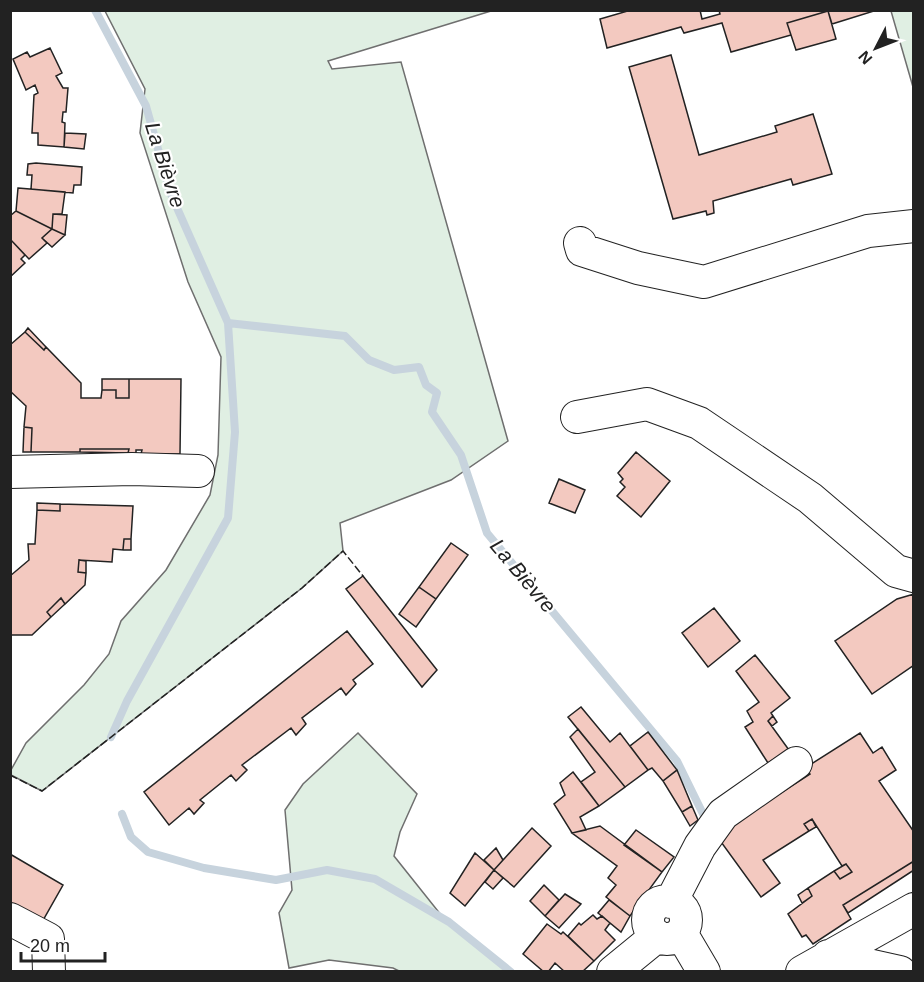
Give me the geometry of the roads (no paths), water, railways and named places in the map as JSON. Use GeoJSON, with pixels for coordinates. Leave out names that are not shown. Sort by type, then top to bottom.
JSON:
{"type":"FeatureCollection","features":[{"type":"Feature","properties":{"kind":"street"},"geometry":{"type":"LineString","coordinates":[[580,243],[582,250],[627,265],[704,282],[868,231],[914,226]]}},
{"type":"Feature","properties":{"kind":"street"},"geometry":{"type":"LineString","coordinates":[[577,417],[647,404],[699,423],[810,498],[896,571],[914,576]]}},
{"type":"Feature","properties":{"kind":"street"},"geometry":{"type":"LineString","coordinates":[[10,472],[198,471]]}},
{"type":"Feature","properties":{"kind":"street"},"geometry":{"type":"LineString","coordinates":[[704,972],[669,934],[651,929],[649,916],[655,906],[671,902],[700,846],[723,814],[796,763]]}},
{"type":"Feature","properties":{"kind":"street"},"geometry":{"type":"LineString","coordinates":[[805,967],[914,909]]}},
{"type":"Feature","properties":{"kind":"street"},"geometry":{"type":"LineString","coordinates":[[10,919],[48,939],[49,972]]}},
{"type":"Feature","properties":{"kind":"street"},"geometry":{"type":"LineString","coordinates":[[613,972],[669,934]]}},
{"type":"Feature","properties":{"kind":"street"},"geometry":{"type":"LineString","coordinates":[[805,967],[900,972]]}},
{"type":"Feature","properties":{"kind":"waterway","name":"La Bièvre"},"geometry":{"type":"LineString","coordinates":[[95,10],[146,106],[170,192],[228,323],[345,336],[369,360],[394,370],[419,367],[426,385],[437,393],[432,412],[461,455],[487,533],[677,761],[704,816]]}},
{"type":"Feature","properties":{"kind":"waterway","name":"La Bièvre"},"geometry":{"type":"LineString","coordinates":[[111,737],[127,701],[228,518],[235,432],[228,323]]}},
{"type":"Feature","properties":{"kind":"waterway","name":"La Bièvre"},"geometry":{"type":"LineString","coordinates":[[122,814],[131,837],[148,852],[204,868],[276,880],[327,870],[375,879],[449,922],[511,972]]}}]}
